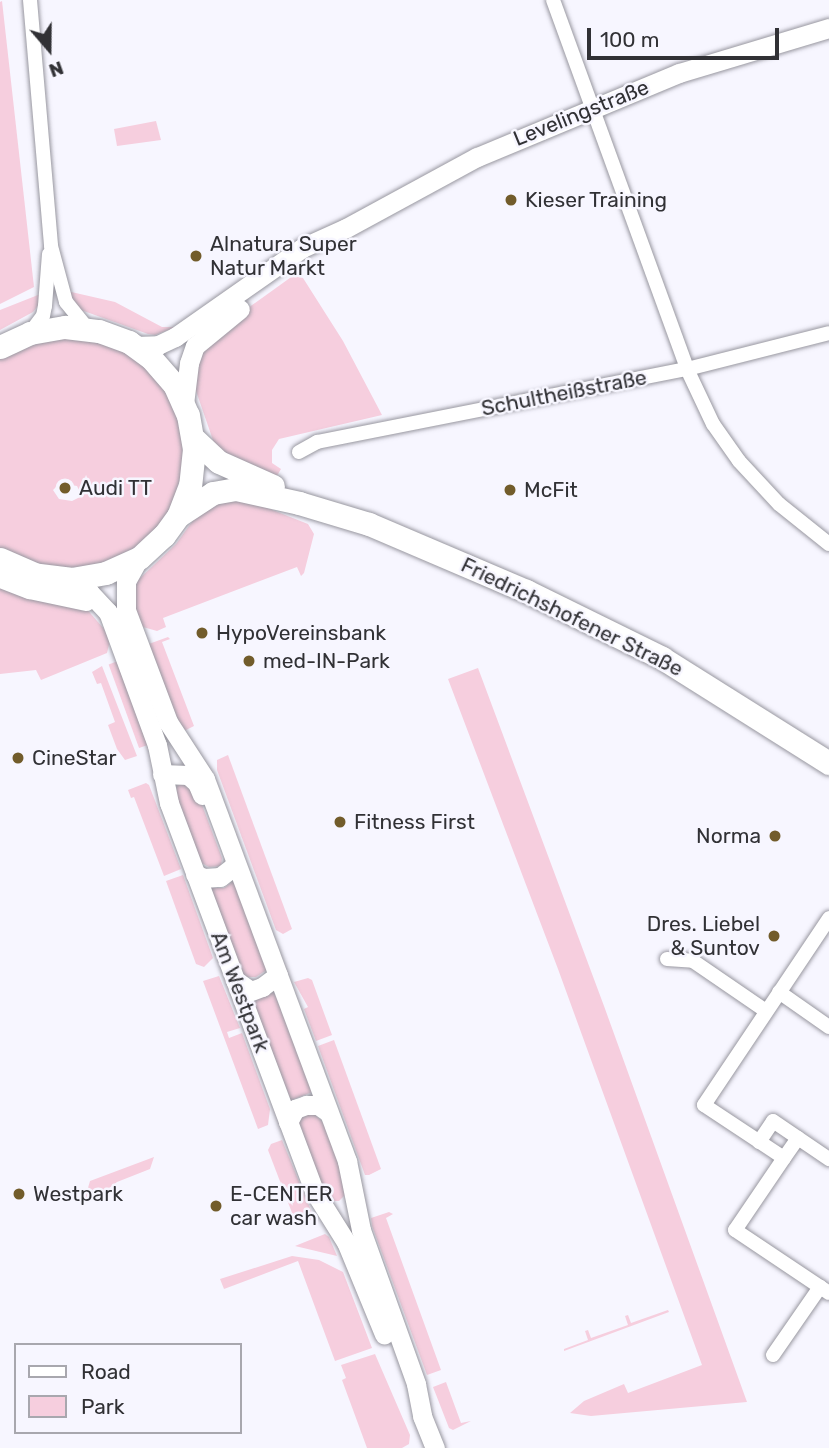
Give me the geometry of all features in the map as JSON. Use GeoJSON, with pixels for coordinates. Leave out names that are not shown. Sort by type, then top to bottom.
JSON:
{"type":"FeatureCollection","features":[{"type":"Feature","properties":{"kind":"main road","name":"Levelingstraße"},"geometry":{"type":"LineString","coordinates":[[135,346],[158,345],[175,337],[302,248],[346,228],[447,171],[592,107],[679,73],[829,28]]}},
{"type":"Feature","properties":{"kind":"main road","name":"Levelingstraße"},"geometry":{"type":"LineString","coordinates":[[184,404],[189,363],[195,346],[210,330],[310,259],[346,228]]}},
{"type":"Feature","properties":{"kind":"main road"},"geometry":{"type":"LineString","coordinates":[[0,347],[30,333],[53,328],[88,329],[111,335],[135,346],[166,374],[184,404],[193,438],[193,473],[178,516],[164,535],[139,558],[106,573],[60,579],[37,575],[0,559]]}},
{"type":"Feature","properties":{"kind":"main road","name":"Friedrichshofener Straße"},"geometry":{"type":"LineString","coordinates":[[193,438],[219,462],[282,489],[299,503]]}},
{"type":"Feature","properties":{"kind":"main road","name":"Friedrichshofener Straße"},"geometry":{"type":"LineString","coordinates":[[178,516],[201,500],[225,490],[236,489],[299,503],[380,529],[563,608],[662,659],[829,764]]}},
{"type":"Feature","properties":{"kind":"main road","name":"Am Westpark"},"geometry":{"type":"LineString","coordinates":[[139,558],[126,581],[126,610],[168,722],[196,762],[226,834],[278,975],[328,1112],[361,1230],[416,1384],[422,1416],[435,1448]]}},
{"type":"Feature","properties":{"kind":"main road"},"geometry":{"type":"LineString","coordinates":[[0,578],[29,589],[82,599],[92,604],[112,625]]}},
{"type":"Feature","properties":{"kind":"main road","name":"Am Westpark"},"geometry":{"type":"LineString","coordinates":[[60,579],[100,601],[112,625],[157,745],[169,803],[288,1122],[320,1203],[349,1249],[408,1398],[422,1416]]}},
{"type":"Feature","properties":{"kind":"main road"},"geometry":{"type":"LineString","coordinates":[[162,774],[181,774],[193,779],[212,816],[226,834]]}},
{"type":"Feature","properties":{"kind":"main road"},"geometry":{"type":"LineString","coordinates":[[195,874],[204,878],[220,877],[233,867],[235,862]]}},
{"type":"Feature","properties":{"kind":"main road"},"geometry":{"type":"LineString","coordinates":[[235,980],[251,991],[262,987],[278,975]]}},
{"type":"Feature","properties":{"kind":"main road"},"geometry":{"type":"LineString","coordinates":[[288,1122],[295,1109],[306,1105],[318,1105],[328,1112]]}},
{"type":"Feature","properties":{"kind":"main road"},"geometry":{"type":"LineString","coordinates":[[320,1203],[335,1208],[352,1196]]}},
{"type":"Feature","properties":{"kind":"main road"},"geometry":{"type":"LineString","coordinates":[[332,1221],[352,1196]]}},
{"type":"Feature","properties":{"kind":"street"},"geometry":{"type":"LineString","coordinates":[[30,0],[51,246],[66,302],[88,329]]}},
{"type":"Feature","properties":{"kind":"street"},"geometry":{"type":"LineString","coordinates":[[553,0],[687,369],[713,424],[739,461],[779,504],[829,544]]}},
{"type":"Feature","properties":{"kind":"street"},"geometry":{"type":"LineString","coordinates":[[30,333],[43,316],[51,246]]}},
{"type":"Feature","properties":{"kind":"street","name":"Schultheißstraße"},"geometry":{"type":"LineString","coordinates":[[299,452],[317,442],[687,369],[829,333]]}},
{"type":"Feature","properties":{"kind":"street"},"geometry":{"type":"LineString","coordinates":[[784,1158],[704,1105],[829,918]]}},
{"type":"Feature","properties":{"kind":"street"},"geometry":{"type":"LineString","coordinates":[[667,959],[692,961],[766,1012]]}},
{"type":"Feature","properties":{"kind":"street"},"geometry":{"type":"LineString","coordinates":[[779,992],[829,1027]]}},
{"type":"Feature","properties":{"kind":"street"},"geometry":{"type":"LineString","coordinates":[[759,1142],[773,1121],[829,1159]]}},
{"type":"Feature","properties":{"kind":"street"},"geometry":{"type":"LineString","coordinates":[[773,1355],[824,1290],[735,1230],[798,1138]]}},
{"type":"Feature","properties":{"kind":"green space"},"geometry":{"type":"Polygon","coordinates":[[[2,1],[34,287],[0,304],[0,2],[2,1]]]}},
{"type":"Feature","properties":{"kind":"green space"},"geometry":{"type":"Polygon","coordinates":[[[156,121],[161,140],[117,146],[114,129],[156,121]]]}},
{"type":"Feature","properties":{"kind":"green space"},"geometry":{"type":"Polygon","coordinates":[[[294,275],[303,278],[343,341],[382,415],[279,439],[272,450],[272,463],[281,469],[275,479],[216,449],[195,388],[196,356],[248,308],[294,275]]]}},
{"type":"Feature","properties":{"kind":"green space"},"geometry":{"type":"Polygon","coordinates":[[[67,291],[115,302],[162,327],[176,327],[155,335],[148,334],[81,310],[67,291]]]}},
{"type":"Feature","properties":{"kind":"green space"},"geometry":{"type":"Polygon","coordinates":[[[43,293],[41,302],[33,312],[0,330],[0,310],[43,293]]]}},
{"type":"Feature","properties":{"kind":"green space"},"geometry":{"type":"Polygon","coordinates":[[[71,335],[129,352],[172,395],[187,453],[171,511],[138,548],[92,569],[42,568],[0,549],[0,357],[13,349],[71,335]],[[60,483],[53,490],[59,499],[72,501],[82,496],[77,486],[60,483]]]}},
{"type":"Feature","properties":{"kind":"green space"},"geometry":{"type":"Polygon","coordinates":[[[225,497],[265,507],[308,524],[314,534],[304,573],[301,576],[297,567],[163,618],[166,627],[157,631],[143,627],[133,611],[137,581],[176,544],[199,512],[225,497]]]}},
{"type":"Feature","properties":{"kind":"green space"},"geometry":{"type":"Polygon","coordinates":[[[0,583],[85,607],[104,629],[110,641],[107,653],[41,680],[36,670],[0,674],[0,583]]]}},
{"type":"Feature","properties":{"kind":"green space"},"geometry":{"type":"Polygon","coordinates":[[[168,637],[170,639],[162,642],[194,726],[182,732],[146,645],[168,637]]]}},
{"type":"Feature","properties":{"kind":"green space"},"geometry":{"type":"Polygon","coordinates":[[[118,661],[148,745],[139,748],[109,664],[118,661]]]}},
{"type":"Feature","properties":{"kind":"green space"},"geometry":{"type":"Polygon","coordinates":[[[102,666],[137,756],[125,760],[117,749],[108,725],[115,722],[101,683],[97,684],[92,672],[102,666]]]}},
{"type":"Feature","properties":{"kind":"green space"},"geometry":{"type":"Polygon","coordinates":[[[478,668],[747,1402],[591,1416],[570,1413],[584,1401],[624,1384],[628,1393],[702,1365],[558,969],[448,679],[478,668]]]}},
{"type":"Feature","properties":{"kind":"green space"},"geometry":{"type":"Polygon","coordinates":[[[228,755],[292,929],[283,934],[276,930],[217,770],[217,760],[228,755]]]}},
{"type":"Feature","properties":{"kind":"green space"},"geometry":{"type":"Polygon","coordinates":[[[146,783],[181,869],[164,876],[134,797],[131,798],[128,790],[146,783]]]}},
{"type":"Feature","properties":{"kind":"green space"},"geometry":{"type":"Polygon","coordinates":[[[183,783],[196,789],[222,858],[221,866],[209,867],[200,862],[176,796],[177,786],[183,783]]]}},
{"type":"Feature","properties":{"kind":"green space"},"geometry":{"type":"Polygon","coordinates":[[[183,875],[213,958],[204,967],[196,964],[166,881],[183,875]]]}},
{"type":"Feature","properties":{"kind":"green space"},"geometry":{"type":"Polygon","coordinates":[[[235,880],[268,969],[256,977],[244,977],[211,888],[224,888],[235,880]]]}},
{"type":"Feature","properties":{"kind":"green space"},"geometry":{"type":"Polygon","coordinates":[[[219,976],[240,1028],[227,1032],[229,1038],[242,1033],[270,1109],[268,1125],[258,1129],[203,981],[219,976]]]}},
{"type":"Feature","properties":{"kind":"green space"},"geometry":{"type":"Polygon","coordinates":[[[308,978],[312,980],[332,1035],[316,1041],[304,1009],[308,1007],[294,982],[308,978]]]}},
{"type":"Feature","properties":{"kind":"green space"},"geometry":{"type":"Polygon","coordinates":[[[274,992],[312,1092],[291,1100],[253,1000],[274,992]]]}},
{"type":"Feature","properties":{"kind":"green space"},"geometry":{"type":"Polygon","coordinates":[[[334,1040],[381,1169],[369,1175],[365,1175],[318,1046],[334,1040]]]}},
{"type":"Feature","properties":{"kind":"green space"},"geometry":{"type":"Polygon","coordinates":[[[313,1113],[327,1126],[347,1193],[339,1201],[328,1201],[298,1123],[302,1115],[313,1113]]]}},
{"type":"Feature","properties":{"kind":"green space"},"geometry":{"type":"Polygon","coordinates":[[[282,1140],[314,1218],[307,1222],[298,1222],[294,1218],[268,1150],[271,1144],[282,1140]]]}},
{"type":"Feature","properties":{"kind":"green space"},"geometry":{"type":"Polygon","coordinates":[[[154,1157],[150,1169],[117,1182],[93,1201],[85,1198],[90,1181],[154,1157]]]}},
{"type":"Feature","properties":{"kind":"green space"},"geometry":{"type":"Polygon","coordinates":[[[389,1212],[393,1214],[386,1218],[441,1370],[427,1375],[372,1226],[371,1218],[389,1212]]]}},
{"type":"Feature","properties":{"kind":"green space"},"geometry":{"type":"Polygon","coordinates":[[[325,1234],[337,1256],[295,1246],[325,1234]]]}},
{"type":"Feature","properties":{"kind":"green space"},"geometry":{"type":"Polygon","coordinates":[[[292,1256],[319,1260],[343,1272],[372,1348],[335,1361],[298,1261],[224,1289],[220,1279],[292,1256]]]}},
{"type":"Feature","properties":{"kind":"green space"},"geometry":{"type":"Polygon","coordinates":[[[668,1310],[669,1312],[564,1351],[588,1340],[585,1331],[588,1330],[591,1338],[628,1325],[625,1316],[628,1315],[631,1323],[668,1310]]]}},
{"type":"Feature","properties":{"kind":"green space"},"geometry":{"type":"Polygon","coordinates":[[[375,1354],[410,1435],[409,1444],[402,1448],[367,1448],[342,1380],[346,1378],[341,1365],[375,1354]]]}},
{"type":"Feature","properties":{"kind":"green space"},"geometry":{"type":"Polygon","coordinates":[[[446,1382],[461,1423],[471,1421],[453,1430],[449,1428],[433,1387],[446,1382]]]}},
{"type":"Feature","properties":{"kind":"place","name":"Kieser Training"},"geometry":{"type":"Point","coordinates":[511,200]}},
{"type":"Feature","properties":{"kind":"place","name":"Alnatura Super Natur Markt"},"geometry":{"type":"Point","coordinates":[196,256]}},
{"type":"Feature","properties":{"kind":"place","name":"Audi TT"},"geometry":{"type":"Point","coordinates":[65,488]}},
{"type":"Feature","properties":{"kind":"place","name":"McFit"},"geometry":{"type":"Point","coordinates":[510,490]}},
{"type":"Feature","properties":{"kind":"place","name":"HypoVereinsbank"},"geometry":{"type":"Point","coordinates":[202,633]}},
{"type":"Feature","properties":{"kind":"place","name":"med-IN-Park"},"geometry":{"type":"Point","coordinates":[249,661]}},
{"type":"Feature","properties":{"kind":"place","name":"CineStar"},"geometry":{"type":"Point","coordinates":[18,758]}},
{"type":"Feature","properties":{"kind":"place","name":"Fitness First"},"geometry":{"type":"Point","coordinates":[340,822]}},
{"type":"Feature","properties":{"kind":"place","name":"Norma"},"geometry":{"type":"Point","coordinates":[775,836]}},
{"type":"Feature","properties":{"kind":"place","name":"Dres. Liebel & Suntov"},"geometry":{"type":"Point","coordinates":[774,936]}},
{"type":"Feature","properties":{"kind":"place","name":"Westpark"},"geometry":{"type":"Point","coordinates":[19,1194]}},
{"type":"Feature","properties":{"kind":"place","name":"E-CENTER car wash"},"geometry":{"type":"Point","coordinates":[216,1206]}}]}
